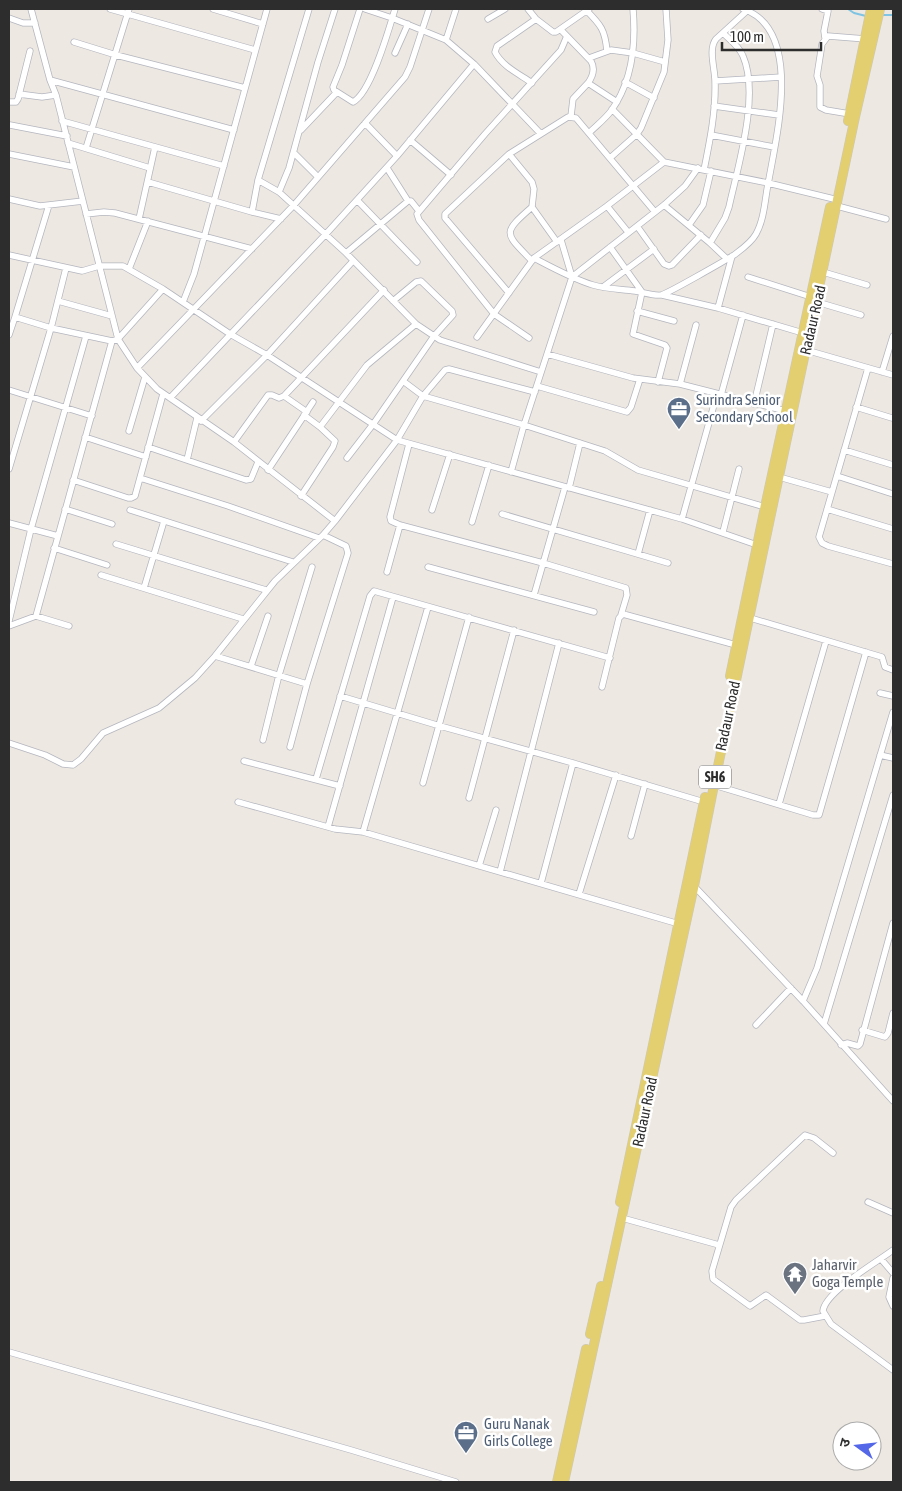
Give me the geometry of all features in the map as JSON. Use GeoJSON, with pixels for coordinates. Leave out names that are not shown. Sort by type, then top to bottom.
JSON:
{"type":"FeatureCollection","features":[{"type":"Feature","properties":{"kind":"main road","name":"Radaur Road"},"geometry":{"type":"LineString","coordinates":[[557,1482],[593,1316],[610,1248],[736,645],[746,616],[779,477],[806,350],[814,299],[873,24],[871,9]]}},
{"type":"Feature","properties":{"kind":"main road","name":"Radaur Road"},"geometry":{"type":"LineString","coordinates":[[564,1482],[694,886],[765,507],[803,333],[823,272],[850,114],[866,38],[880,9]]}},
{"type":"Feature","properties":{"kind":"street"},"geometry":{"type":"LineString","coordinates":[[31,9],[50,80],[56,95],[112,316],[115,340],[73,480],[36,616]]}},
{"type":"Feature","properties":{"kind":"street"},"geometry":{"type":"LineString","coordinates":[[110,9],[129,11],[255,50]]}},
{"type":"Feature","properties":{"kind":"street"},"geometry":{"type":"LineString","coordinates":[[213,9],[263,24]]}},
{"type":"Feature","properties":{"kind":"street"},"geometry":{"type":"LineString","coordinates":[[183,302],[194,274],[267,9]]}},
{"type":"Feature","properties":{"kind":"street"},"geometry":{"type":"LineString","coordinates":[[252,212],[258,180],[309,9]]}},
{"type":"Feature","properties":{"kind":"street"},"geometry":{"type":"LineString","coordinates":[[279,192],[294,153],[335,9]]}},
{"type":"Feature","properties":{"kind":"street"},"geometry":{"type":"LineString","coordinates":[[360,9],[342,66],[333,87],[337,92],[353,102],[357,99],[372,75],[394,9]]}},
{"type":"Feature","properties":{"kind":"street"},"geometry":{"type":"LineString","coordinates":[[365,9],[446,40],[474,64],[540,133]]}},
{"type":"Feature","properties":{"kind":"street"},"geometry":{"type":"LineString","coordinates":[[137,368],[294,205],[408,72],[429,9]]}},
{"type":"Feature","properties":{"kind":"street"},"geometry":{"type":"LineString","coordinates":[[446,40],[456,9]]}},
{"type":"Feature","properties":{"kind":"street"},"geometry":{"type":"LineString","coordinates":[[488,20],[505,9]]}},
{"type":"Feature","properties":{"kind":"street"},"geometry":{"type":"LineString","coordinates":[[528,9],[536,19],[553,32],[560,30],[588,10],[606,36],[607,51]]}},
{"type":"Feature","properties":{"kind":"street"},"geometry":{"type":"LineString","coordinates":[[589,132],[612,109],[625,82],[633,53],[635,29],[633,9]]}},
{"type":"Feature","properties":{"kind":"street"},"geometry":{"type":"LineString","coordinates":[[610,158],[637,134],[644,122],[664,72],[668,40],[666,9]]}},
{"type":"Feature","properties":{"kind":"street"},"geometry":{"type":"LineString","coordinates":[[511,472],[524,425],[572,277],[664,205],[686,186],[701,169],[711,135],[714,106],[715,81],[712,45],[747,9],[763,21],[773,37],[777,48],[781,77],[779,115],[761,219],[752,240],[729,258],[662,295]]}},
{"type":"Feature","properties":{"kind":"street"},"geometry":{"type":"LineString","coordinates":[[822,9],[828,11],[824,31],[825,38],[822,44],[817,76],[820,85],[820,107],[826,110],[850,114]]}},
{"type":"Feature","properties":{"kind":"street"},"geometry":{"type":"LineString","coordinates":[[86,148],[129,11]]}},
{"type":"Feature","properties":{"kind":"street"},"geometry":{"type":"LineString","coordinates":[[9,18],[23,23],[35,23]]}},
{"type":"Feature","properties":{"kind":"street"},"geometry":{"type":"LineString","coordinates":[[532,83],[505,65],[495,52],[496,46],[536,19]]}},
{"type":"Feature","properties":{"kind":"street"},"geometry":{"type":"LineString","coordinates":[[395,54],[408,24]]}},
{"type":"Feature","properties":{"kind":"street"},"geometry":{"type":"LineString","coordinates":[[560,30],[594,65],[593,73],[588,83],[572,99],[571,116]]}},
{"type":"Feature","properties":{"kind":"street"},"geometry":{"type":"LineString","coordinates":[[710,243],[728,212],[749,110],[745,62],[741,51],[723,33]]}},
{"type":"Feature","properties":{"kind":"street"},"geometry":{"type":"LineString","coordinates":[[529,338],[494,314],[417,217],[419,211],[561,50],[567,36]]}},
{"type":"Feature","properties":{"kind":"street"},"geometry":{"type":"LineString","coordinates":[[825,38],[833,36],[866,38]]}},
{"type":"Feature","properties":{"kind":"street"},"geometry":{"type":"LineString","coordinates":[[74,42],[116,55],[245,88]]}},
{"type":"Feature","properties":{"kind":"street"},"geometry":{"type":"LineString","coordinates":[[9,102],[16,102],[30,51]]}},
{"type":"Feature","properties":{"kind":"street"},"geometry":{"type":"LineString","coordinates":[[589,58],[607,51],[633,53],[665,62]]}},
{"type":"Feature","properties":{"kind":"street"},"geometry":{"type":"LineString","coordinates":[[170,398],[326,235],[387,168],[474,64]]}},
{"type":"Feature","properties":{"kind":"street"},"geometry":{"type":"LineString","coordinates":[[715,81],[781,77]]}},
{"type":"Feature","properties":{"kind":"street"},"geometry":{"type":"LineString","coordinates":[[50,80],[234,130]]}},
{"type":"Feature","properties":{"kind":"street"},"geometry":{"type":"LineString","coordinates":[[625,82],[654,98]]}},
{"type":"Feature","properties":{"kind":"street"},"geometry":{"type":"LineString","coordinates":[[588,83],[617,102]]}},
{"type":"Feature","properties":{"kind":"street"},"geometry":{"type":"LineString","coordinates":[[299,132],[337,92]]}},
{"type":"Feature","properties":{"kind":"street"},"geometry":{"type":"LineString","coordinates":[[19,94],[42,97],[56,95]]}},
{"type":"Feature","properties":{"kind":"street"},"geometry":{"type":"LineString","coordinates":[[714,106],[779,115]]}},
{"type":"Feature","properties":{"kind":"street"},"geometry":{"type":"LineString","coordinates":[[612,109],[664,162],[768,183],[836,202],[886,219]]}},
{"type":"Feature","properties":{"kind":"street"},"geometry":{"type":"LineString","coordinates":[[571,116],[576,118],[589,132],[655,212]]}},
{"type":"Feature","properties":{"kind":"street"},"geometry":{"type":"LineString","coordinates":[[509,293],[445,217],[446,213],[509,154],[540,133],[571,116]]}},
{"type":"Feature","properties":{"kind":"street"},"geometry":{"type":"LineString","coordinates":[[62,121],[224,166]]}},
{"type":"Feature","properties":{"kind":"street"},"geometry":{"type":"LineString","coordinates":[[365,123],[397,156]]}},
{"type":"Feature","properties":{"kind":"street"},"geometry":{"type":"LineString","coordinates":[[10,124],[66,136]]}},
{"type":"Feature","properties":{"kind":"street"},"geometry":{"type":"LineString","coordinates":[[711,135],[774,147]]}},
{"type":"Feature","properties":{"kind":"street"},"geometry":{"type":"LineString","coordinates":[[410,140],[451,175]]}},
{"type":"Feature","properties":{"kind":"street"},"geometry":{"type":"LineString","coordinates":[[68,143],[150,168]]}},
{"type":"Feature","properties":{"kind":"street"},"geometry":{"type":"LineString","coordinates":[[139,219],[155,147]]}},
{"type":"Feature","properties":{"kind":"street"},"geometry":{"type":"LineString","coordinates":[[294,153],[318,177]]}},
{"type":"Feature","properties":{"kind":"street"},"geometry":{"type":"LineString","coordinates":[[9,154],[74,167]]}},
{"type":"Feature","properties":{"kind":"street"},"geometry":{"type":"LineString","coordinates":[[509,154],[532,182],[534,189],[532,207],[514,223],[510,235],[515,244],[533,260],[590,284],[662,295],[718,308],[803,333]]}},
{"type":"Feature","properties":{"kind":"street"},"geometry":{"type":"LineString","coordinates":[[477,337],[533,260],[664,162]]}},
{"type":"Feature","properties":{"kind":"street"},"geometry":{"type":"LineString","coordinates":[[387,168],[408,201],[419,211]]}},
{"type":"Feature","properties":{"kind":"street"},"geometry":{"type":"LineString","coordinates":[[689,225],[704,205],[712,171]]}},
{"type":"Feature","properties":{"kind":"street"},"geometry":{"type":"LineString","coordinates":[[258,180],[279,192],[294,205],[384,290],[416,324],[434,336],[453,345],[541,372]]}},
{"type":"Feature","properties":{"kind":"street"},"geometry":{"type":"LineString","coordinates":[[148,182],[252,212],[281,218]]}},
{"type":"Feature","properties":{"kind":"street"},"geometry":{"type":"LineString","coordinates":[[9,199],[49,206],[82,201]]}},
{"type":"Feature","properties":{"kind":"street"},"geometry":{"type":"LineString","coordinates":[[357,200],[417,262]]}},
{"type":"Feature","properties":{"kind":"street"},"geometry":{"type":"LineString","coordinates":[[346,253],[408,201]]}},
{"type":"Feature","properties":{"kind":"street"},"geometry":{"type":"LineString","coordinates":[[664,205],[729,258]]}},
{"type":"Feature","properties":{"kind":"street"},"geometry":{"type":"LineString","coordinates":[[9,335],[49,206]]}},
{"type":"Feature","properties":{"kind":"street"},"geometry":{"type":"LineString","coordinates":[[607,206],[628,232]]}},
{"type":"Feature","properties":{"kind":"street"},"geometry":{"type":"LineString","coordinates":[[532,207],[559,241],[572,277]]}},
{"type":"Feature","properties":{"kind":"street"},"geometry":{"type":"LineString","coordinates":[[86,214],[110,212],[252,249]]}},
{"type":"Feature","properties":{"kind":"street"},"geometry":{"type":"LineString","coordinates":[[130,269],[148,221]]}},
{"type":"Feature","properties":{"kind":"street"},"geometry":{"type":"LineString","coordinates":[[637,226],[666,266],[672,266],[701,235]]}},
{"type":"Feature","properties":{"kind":"street"},"geometry":{"type":"LineString","coordinates":[[610,247],[642,292],[632,332],[634,336],[665,345],[667,348],[658,382]]}},
{"type":"Feature","properties":{"kind":"street"},"geometry":{"type":"LineString","coordinates":[[603,287],[654,249]]}},
{"type":"Feature","properties":{"kind":"street"},"geometry":{"type":"LineString","coordinates":[[9,255],[82,271],[99,266],[118,265],[130,269],[398,440],[682,519],[757,545]]}},
{"type":"Feature","properties":{"kind":"street"},"geometry":{"type":"LineString","coordinates":[[718,308],[729,258]]}},
{"type":"Feature","properties":{"kind":"street"},"geometry":{"type":"LineString","coordinates":[[187,460],[199,419],[267,355],[353,261]]}},
{"type":"Feature","properties":{"kind":"street"},"geometry":{"type":"LineString","coordinates":[[9,468],[51,328],[66,268]]}},
{"type":"Feature","properties":{"kind":"street"},"geometry":{"type":"LineString","coordinates":[[823,272],[867,285]]}},
{"type":"Feature","properties":{"kind":"street"},"geometry":{"type":"LineString","coordinates":[[748,278],[861,315]]}},
{"type":"Feature","properties":{"kind":"street"},"geometry":{"type":"LineString","coordinates":[[347,458],[374,423],[434,336],[452,318],[453,313],[424,282],[416,282],[393,301]]}},
{"type":"Feature","properties":{"kind":"street"},"geometry":{"type":"LineString","coordinates":[[115,340],[163,289]]}},
{"type":"Feature","properties":{"kind":"street"},"geometry":{"type":"LineString","coordinates":[[234,442],[268,395],[279,398],[284,396],[384,290]]}},
{"type":"Feature","properties":{"kind":"street"},"geometry":{"type":"LineString","coordinates":[[58,301],[112,316]]}},
{"type":"Feature","properties":{"kind":"street"},"geometry":{"type":"LineString","coordinates":[[637,311],[674,321]]}},
{"type":"Feature","properties":{"kind":"street"},"geometry":{"type":"LineString","coordinates":[[682,519],[742,315]]}},
{"type":"Feature","properties":{"kind":"street"},"geometry":{"type":"LineString","coordinates":[[15,317],[51,328],[115,340],[137,368],[163,394],[234,442],[335,521]]}},
{"type":"Feature","properties":{"kind":"street"},"geometry":{"type":"LineString","coordinates":[[320,427],[366,365],[416,324]]}},
{"type":"Feature","properties":{"kind":"street"},"geometry":{"type":"LineString","coordinates":[[754,404],[773,324]]}},
{"type":"Feature","properties":{"kind":"street"},"geometry":{"type":"LineString","coordinates":[[680,384],[696,325]]}},
{"type":"Feature","properties":{"kind":"street"},"geometry":{"type":"LineString","coordinates":[[9,620],[31,529],[86,336]]}},
{"type":"Feature","properties":{"kind":"street"},"geometry":{"type":"LineString","coordinates":[[882,372],[893,336]]}},
{"type":"Feature","properties":{"kind":"street"},"geometry":{"type":"LineString","coordinates":[[806,350],[893,375]]}},
{"type":"Feature","properties":{"kind":"street"},"geometry":{"type":"LineString","coordinates":[[547,354],[640,379],[680,384],[786,411]]}},
{"type":"Feature","properties":{"kind":"street"},"geometry":{"type":"LineString","coordinates":[[868,368],[819,537],[822,543],[893,564]]}},
{"type":"Feature","properties":{"kind":"street"},"geometry":{"type":"LineString","coordinates":[[9,743],[46,754],[63,764],[72,765],[81,759],[103,733],[152,712],[171,700],[196,678],[215,656],[266,590],[335,521],[398,440],[423,396],[442,374],[449,369],[627,412],[631,408],[640,379]]}},
{"type":"Feature","properties":{"kind":"street"},"geometry":{"type":"LineString","coordinates":[[129,431],[145,377]]}},
{"type":"Feature","properties":{"kind":"street"},"geometry":{"type":"LineString","coordinates":[[403,381],[423,396],[580,443],[612,454],[633,468],[765,507]]}},
{"type":"Feature","properties":{"kind":"street"},"geometry":{"type":"LineString","coordinates":[[9,390],[92,416]]}},
{"type":"Feature","properties":{"kind":"street"},"geometry":{"type":"LineString","coordinates":[[73,480],[131,498],[135,496],[163,394]]}},
{"type":"Feature","properties":{"kind":"street"},"geometry":{"type":"LineString","coordinates":[[284,396],[334,438],[335,444],[301,496]]}},
{"type":"Feature","properties":{"kind":"street"},"geometry":{"type":"LineString","coordinates":[[268,470],[313,402]]}},
{"type":"Feature","properties":{"kind":"street"},"geometry":{"type":"LineString","coordinates":[[856,407],[892,418]]}},
{"type":"Feature","properties":{"kind":"street"},"geometry":{"type":"LineString","coordinates":[[86,436],[146,457]]}},
{"type":"Feature","properties":{"kind":"street"},"geometry":{"type":"LineString","coordinates":[[534,595],[580,443]]}},
{"type":"Feature","properties":{"kind":"street"},"geometry":{"type":"LineString","coordinates":[[409,444],[390,516],[391,521],[626,588],[627,595],[602,687]]}},
{"type":"Feature","properties":{"kind":"street"},"geometry":{"type":"LineString","coordinates":[[148,448],[246,480],[251,479],[258,462]]}},
{"type":"Feature","properties":{"kind":"street"},"geometry":{"type":"LineString","coordinates":[[844,450],[893,464]]}},
{"type":"Feature","properties":{"kind":"street"},"geometry":{"type":"LineString","coordinates":[[432,510],[450,454]]}},
{"type":"Feature","properties":{"kind":"street"},"geometry":{"type":"LineString","coordinates":[[472,522],[489,465]]}},
{"type":"Feature","properties":{"kind":"street"},"geometry":{"type":"LineString","coordinates":[[722,532],[739,469]]}},
{"type":"Feature","properties":{"kind":"street"},"geometry":{"type":"LineString","coordinates":[[837,476],[893,494]]}},
{"type":"Feature","properties":{"kind":"street"},"geometry":{"type":"LineString","coordinates":[[779,477],[832,492]]}},
{"type":"Feature","properties":{"kind":"street"},"geometry":{"type":"LineString","coordinates":[[140,478],[321,536],[346,546],[348,553],[307,684],[290,747]]}},
{"type":"Feature","properties":{"kind":"street"},"geometry":{"type":"LineString","coordinates":[[66,509],[112,524]]}},
{"type":"Feature","properties":{"kind":"street"},"geometry":{"type":"LineString","coordinates":[[827,509],[893,529]]}},
{"type":"Feature","properties":{"kind":"street"},"geometry":{"type":"LineString","coordinates":[[130,510],[293,562]]}},
{"type":"Feature","properties":{"kind":"street"},"geometry":{"type":"LineString","coordinates":[[638,554],[650,510]]}},
{"type":"Feature","properties":{"kind":"street"},"geometry":{"type":"LineString","coordinates":[[502,514],[668,563]]}},
{"type":"Feature","properties":{"kind":"street"},"geometry":{"type":"LineString","coordinates":[[144,588],[164,521]]}},
{"type":"Feature","properties":{"kind":"street"},"geometry":{"type":"LineString","coordinates":[[9,523],[58,536]]}},
{"type":"Feature","properties":{"kind":"street"},"geometry":{"type":"LineString","coordinates":[[387,572],[400,525]]}},
{"type":"Feature","properties":{"kind":"street"},"geometry":{"type":"LineString","coordinates":[[116,544],[266,590]]}},
{"type":"Feature","properties":{"kind":"street"},"geometry":{"type":"LineString","coordinates":[[54,548],[107,565]]}},
{"type":"Feature","properties":{"kind":"street"},"geometry":{"type":"LineString","coordinates":[[428,566],[594,612]]}},
{"type":"Feature","properties":{"kind":"street"},"geometry":{"type":"LineString","coordinates":[[263,740],[279,675],[312,567]]}},
{"type":"Feature","properties":{"kind":"street"},"geometry":{"type":"LineString","coordinates":[[101,576],[243,619]]}},
{"type":"Feature","properties":{"kind":"street"},"geometry":{"type":"LineString","coordinates":[[316,779],[371,593],[374,591],[610,658]]}},
{"type":"Feature","properties":{"kind":"street"},"geometry":{"type":"LineString","coordinates":[[328,827],[394,597]]}},
{"type":"Feature","properties":{"kind":"street"},"geometry":{"type":"LineString","coordinates":[[364,832],[428,607]]}},
{"type":"Feature","properties":{"kind":"street"},"geometry":{"type":"LineString","coordinates":[[621,614],[628,614],[736,645]]}},
{"type":"Feature","properties":{"kind":"street"},"geometry":{"type":"LineString","coordinates":[[9,626],[36,616],[69,626]]}},
{"type":"Feature","properties":{"kind":"street"},"geometry":{"type":"LineString","coordinates":[[251,666],[268,616]]}},
{"type":"Feature","properties":{"kind":"street"},"geometry":{"type":"LineString","coordinates":[[746,616],[884,658],[886,667],[893,670]]}},
{"type":"Feature","properties":{"kind":"street"},"geometry":{"type":"LineString","coordinates":[[424,783],[469,617]]}},
{"type":"Feature","properties":{"kind":"street"},"geometry":{"type":"LineString","coordinates":[[468,798],[514,630]]}},
{"type":"Feature","properties":{"kind":"street"},"geometry":{"type":"LineString","coordinates":[[779,804],[826,641]]}},
{"type":"Feature","properties":{"kind":"street"},"geometry":{"type":"LineString","coordinates":[[500,872],[559,643]]}},
{"type":"Feature","properties":{"kind":"street"},"geometry":{"type":"LineString","coordinates":[[714,785],[819,815],[866,652]]}},
{"type":"Feature","properties":{"kind":"street"},"geometry":{"type":"LineString","coordinates":[[215,656],[307,684]]}},
{"type":"Feature","properties":{"kind":"street"},"geometry":{"type":"LineString","coordinates":[[880,693],[893,696]]}},
{"type":"Feature","properties":{"kind":"street"},"geometry":{"type":"LineString","coordinates":[[340,696],[704,802]]}},
{"type":"Feature","properties":{"kind":"street"},"geometry":{"type":"LineString","coordinates":[[803,1001],[817,968],[893,712]]}},
{"type":"Feature","properties":{"kind":"street"},"geometry":{"type":"LineString","coordinates":[[880,755],[893,758]]}},
{"type":"Feature","properties":{"kind":"street"},"geometry":{"type":"LineString","coordinates":[[244,761],[340,786]]}},
{"type":"Feature","properties":{"kind":"street"},"geometry":{"type":"LineString","coordinates":[[541,884],[573,763]]}},
{"type":"Feature","properties":{"kind":"street"},"geometry":{"type":"LineString","coordinates":[[579,894],[616,775]]}},
{"type":"Feature","properties":{"kind":"street"},"geometry":{"type":"LineString","coordinates":[[631,836],[645,784]]}},
{"type":"Feature","properties":{"kind":"street"},"geometry":{"type":"LineString","coordinates":[[824,1024],[893,795]]}},
{"type":"Feature","properties":{"kind":"street"},"geometry":{"type":"LineString","coordinates":[[238,802],[328,827],[364,832],[679,924]]}},
{"type":"Feature","properties":{"kind":"street"},"geometry":{"type":"LineString","coordinates":[[479,866],[496,810]]}},
{"type":"Feature","properties":{"kind":"street"},"geometry":{"type":"LineString","coordinates":[[694,886],[791,988],[893,1101]]}},
{"type":"Feature","properties":{"kind":"street"},"geometry":{"type":"LineString","coordinates":[[842,1045],[858,1046],[860,1044],[862,1030],[893,923]]}},
{"type":"Feature","properties":{"kind":"street"},"geometry":{"type":"LineString","coordinates":[[756,1025],[791,988]]}},
{"type":"Feature","properties":{"kind":"street"},"geometry":{"type":"LineString","coordinates":[[862,1030],[885,1037],[888,1033],[893,1013]]}},
{"type":"Feature","properties":{"kind":"street"},"geometry":{"type":"LineString","coordinates":[[825,1316],[800,1320],[766,1296],[762,1297],[752,1306],[748,1305],[713,1279],[712,1271],[728,1213],[736,1200],[802,1137],[807,1135],[814,1138],[833,1153]]}},
{"type":"Feature","properties":{"kind":"street"},"geometry":{"type":"LineString","coordinates":[[868,1202],[893,1213]]}},
{"type":"Feature","properties":{"kind":"street"},"geometry":{"type":"LineString","coordinates":[[622,1218],[719,1246]]}},
{"type":"Feature","properties":{"kind":"street"},"geometry":{"type":"LineString","coordinates":[[893,1250],[840,1288],[825,1304],[824,1311],[831,1324],[893,1370]]}},
{"type":"Feature","properties":{"kind":"street"},"geometry":{"type":"LineString","coordinates":[[881,1258],[893,1273]]}},
{"type":"Feature","properties":{"kind":"street"},"geometry":{"type":"LineString","coordinates":[[893,1278],[889,1297],[893,1306]]}},
{"type":"Feature","properties":{"kind":"street"},"geometry":{"type":"LineString","coordinates":[[9,1352],[456,1482]]}},
{"type":"Feature","properties":{"kind":"waterway"},"geometry":{"type":"LineString","coordinates":[[848,9],[854,13],[866,16]]}},
{"type":"Feature","properties":{"kind":"waterway"},"geometry":{"type":"LineString","coordinates":[[881,15],[893,15]]}},
{"type":"Feature","properties":{"kind":"place","name":"Surindra Senior Secondary School"},"geometry":{"type":"Point","coordinates":[679,430]}},
{"type":"Feature","properties":{"kind":"place","name":"Jaharvir Goga Temple"},"geometry":{"type":"Point","coordinates":[795,1295]}},
{"type":"Feature","properties":{"kind":"place","name":"Guru Nanak Girls College"},"geometry":{"type":"Point","coordinates":[466,1454]}}]}
